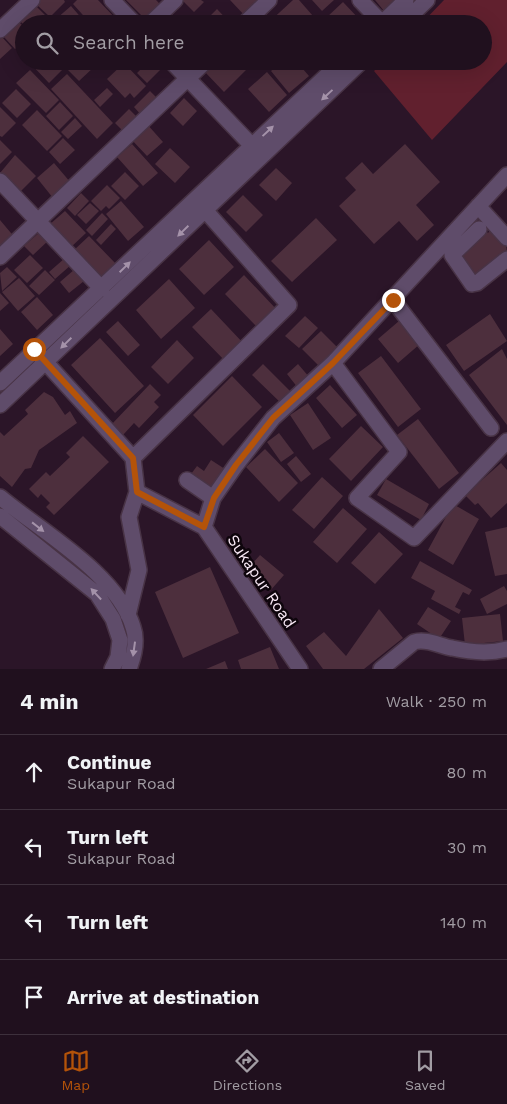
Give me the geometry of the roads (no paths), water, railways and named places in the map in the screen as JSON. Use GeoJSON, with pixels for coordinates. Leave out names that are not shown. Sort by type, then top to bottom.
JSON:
{"type":"FeatureCollection","features":[{"type":"Feature","properties":{"kind":"street"},"geometry":{"type":"LineString","coordinates":[[16,15],[32,0]]}},
{"type":"Feature","properties":{"kind":"street"},"geometry":{"type":"LineString","coordinates":[[112,0],[126,15]]}},
{"type":"Feature","properties":{"kind":"street"},"geometry":{"type":"LineString","coordinates":[[159,15],[175,0]]}},
{"type":"Feature","properties":{"kind":"street"},"geometry":{"type":"LineString","coordinates":[[253,15],[269,0]]}},
{"type":"Feature","properties":{"kind":"street"},"geometry":{"type":"LineString","coordinates":[[360,0],[374,15]]}},
{"type":"Feature","properties":{"kind":"street"},"geometry":{"type":"LineString","coordinates":[[390,15],[406,0]]}},
{"type":"Feature","properties":{"kind":"street"},"geometry":{"type":"LineString","coordinates":[[411,15],[427,0]]}},
{"type":"Feature","properties":{"kind":"street"},"geometry":{"type":"LineString","coordinates":[[0,30],[15,16]]}},
{"type":"Feature","properties":{"kind":"street"},"geometry":{"type":"LineString","coordinates":[[180,70],[257,151]]}},
{"type":"Feature","properties":{"kind":"street"},"geometry":{"type":"LineString","coordinates":[[0,257],[197,70]]}},
{"type":"Feature","properties":{"kind":"street"},"geometry":{"type":"LineString","coordinates":[[0,383],[34,349],[257,151],[344,70]]}},
{"type":"Feature","properties":{"kind":"street"},"geometry":{"type":"LineString","coordinates":[[0,405],[205,210],[257,151]]}},
{"type":"Feature","properties":{"kind":"street"},"geometry":{"type":"LineString","coordinates":[[204,527],[214,498],[236,465],[273,418],[333,363],[507,175]]}},
{"type":"Feature","properties":{"kind":"street"},"geometry":{"type":"LineString","coordinates":[[0,181],[102,289]]}},
{"type":"Feature","properties":{"kind":"street"},"geometry":{"type":"LineString","coordinates":[[478,206],[507,238]]}},
{"type":"Feature","properties":{"kind":"street"},"geometry":{"type":"LineString","coordinates":[[133,458],[289,305],[205,210]]}},
{"type":"Feature","properties":{"kind":"street"},"geometry":{"type":"LineString","coordinates":[[479,229],[452,254],[472,284],[476,284],[507,259]]}},
{"type":"Feature","properties":{"kind":"street"},"geometry":{"type":"LineString","coordinates":[[393,300],[491,428]]}},
{"type":"Feature","properties":{"kind":"street"},"geometry":{"type":"LineString","coordinates":[[34,349],[133,458],[137,492],[129,517],[139,570],[128,616]]}},
{"type":"Feature","properties":{"kind":"street"},"geometry":{"type":"LineString","coordinates":[[333,363],[399,452],[357,498],[414,538],[507,441]]}},
{"type":"Feature","properties":{"kind":"street"},"geometry":{"type":"LineString","coordinates":[[187,480],[214,498]]}},
{"type":"Feature","properties":{"kind":"street","name":"Sukapur Road"},"geometry":{"type":"LineString","coordinates":[[137,492],[204,527],[300,669]]}},
{"type":"Feature","properties":{"kind":"street"},"geometry":{"type":"LineString","coordinates":[[0,497],[95,572],[111,589],[134,628],[136,646],[129,669]]}},
{"type":"Feature","properties":{"kind":"street"},"geometry":{"type":"LineString","coordinates":[[0,516],[98,594],[113,619],[120,640],[118,657],[112,669]]}},
{"type":"Feature","properties":{"kind":"street"},"geometry":{"type":"LineString","coordinates":[[385,668],[414,642],[420,640],[453,648],[490,653],[505,652]]}}]}
